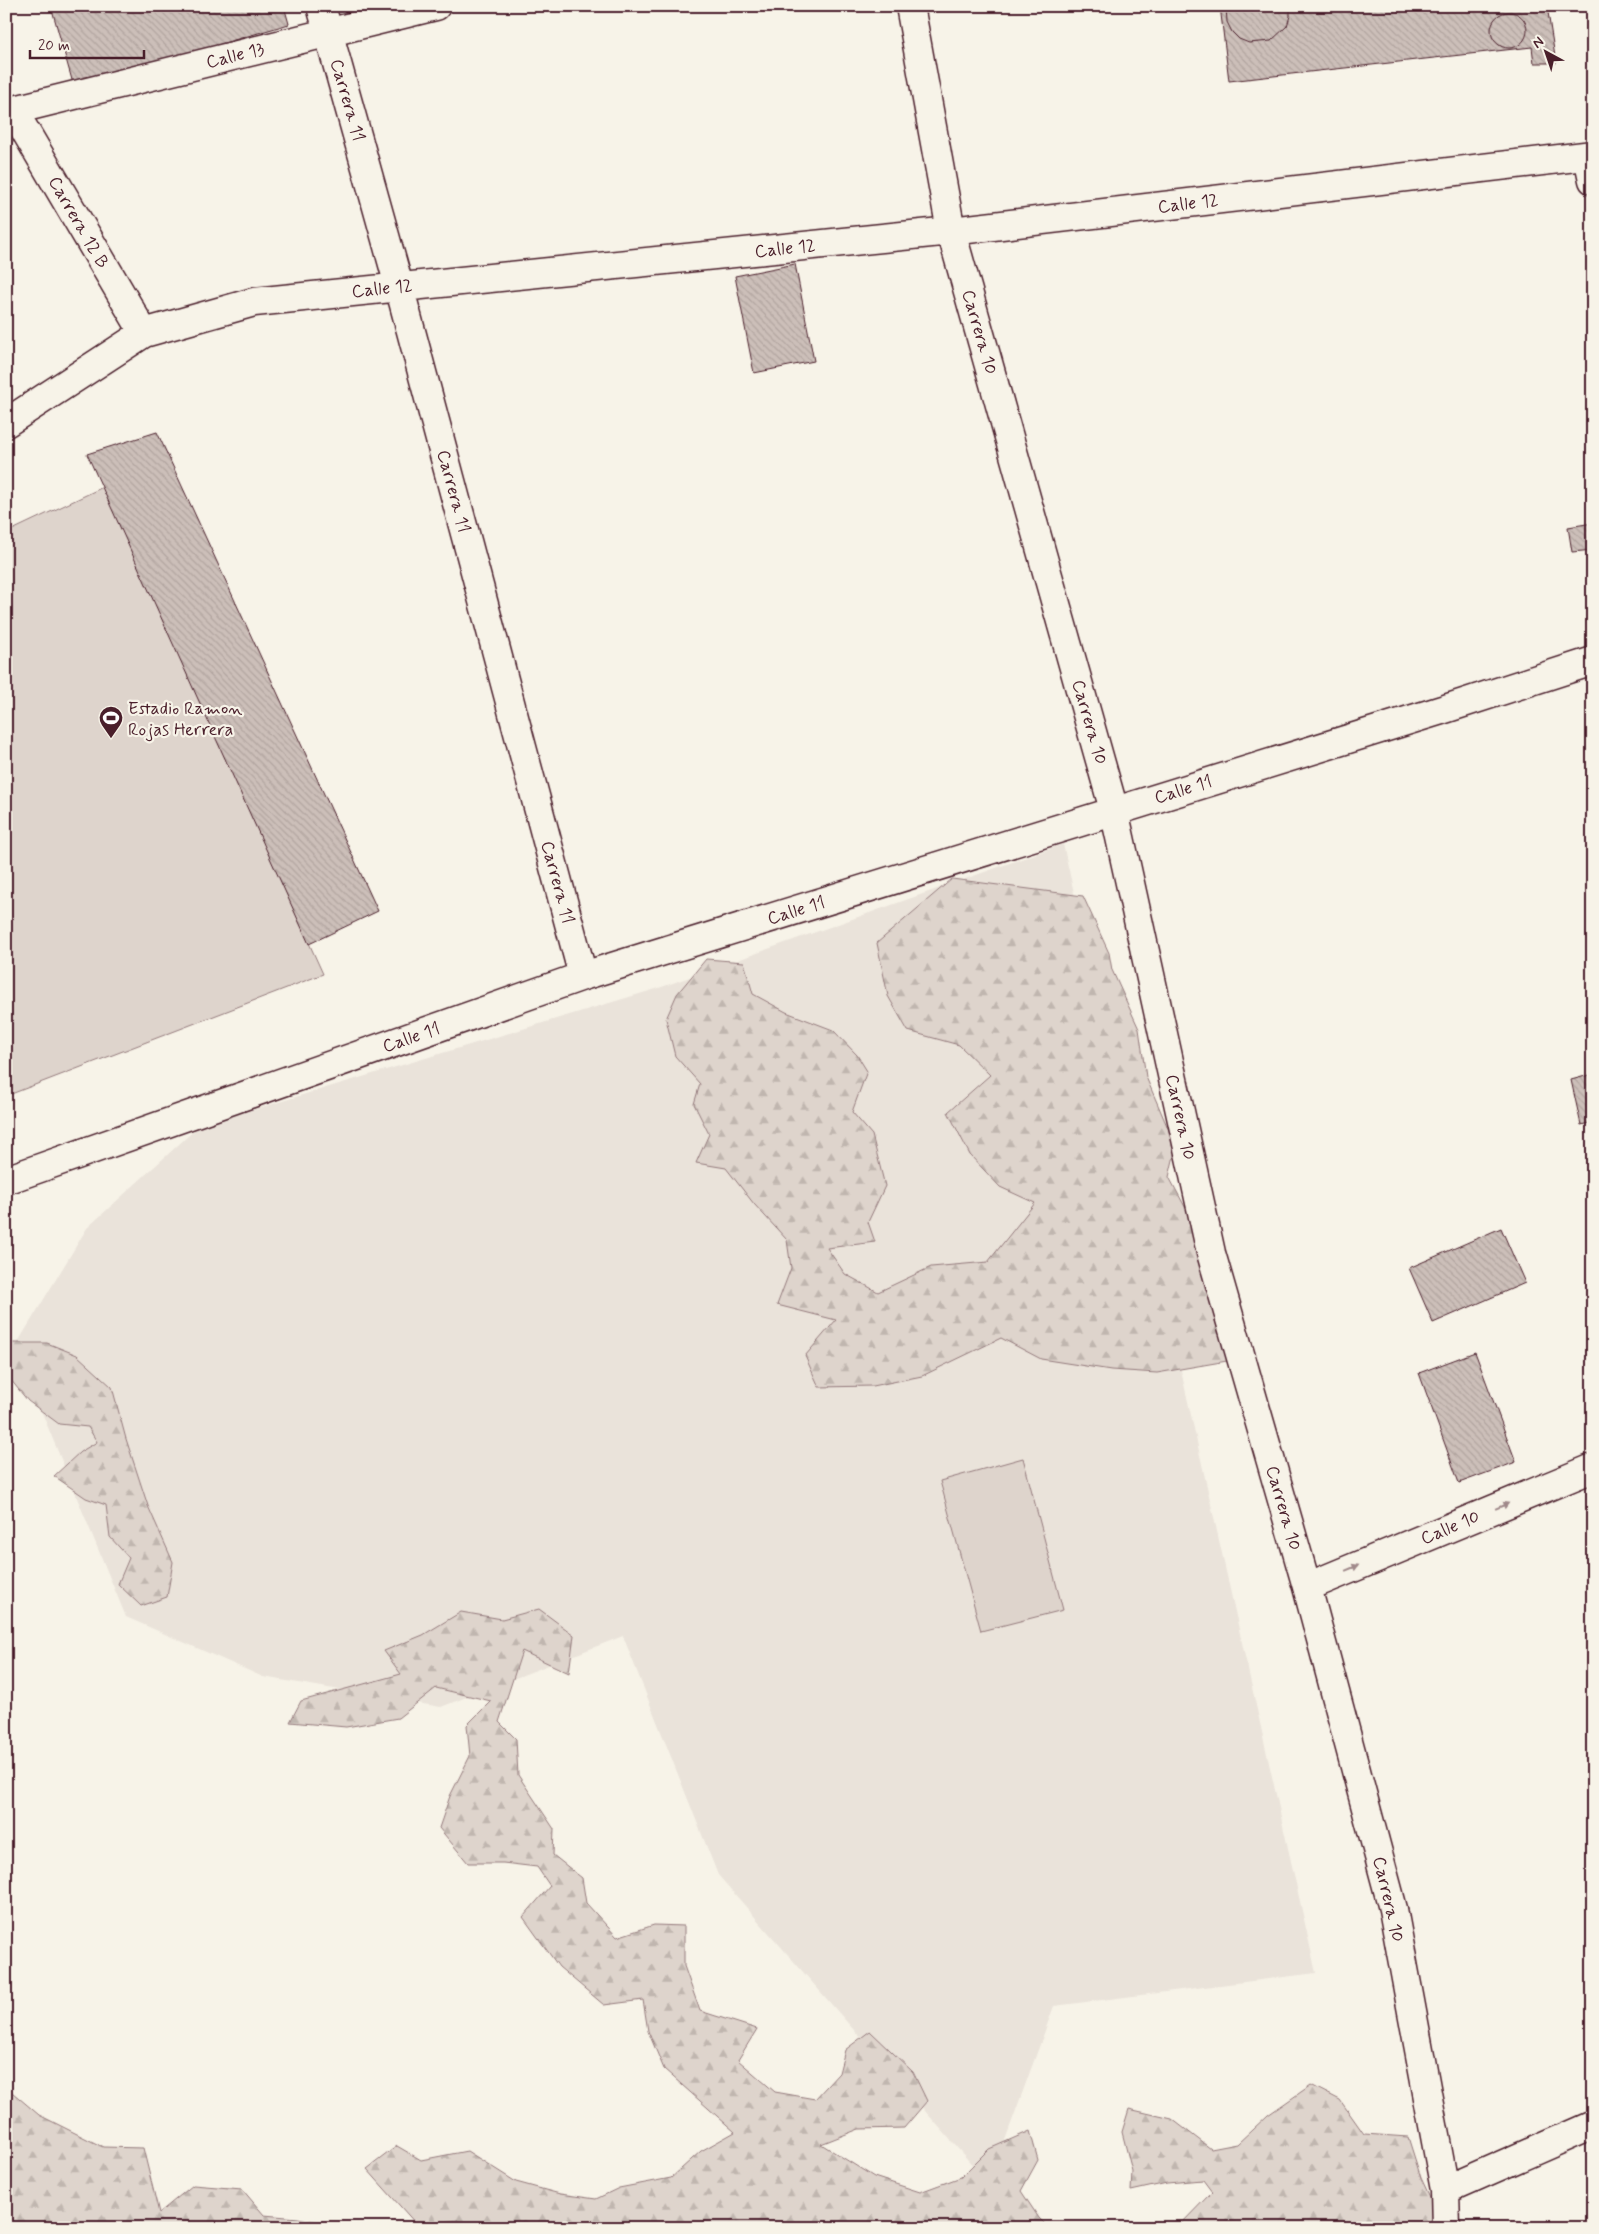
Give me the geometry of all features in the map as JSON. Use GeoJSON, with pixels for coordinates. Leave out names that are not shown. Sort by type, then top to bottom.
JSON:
{"type":"FeatureCollection","features":[{"type":"Feature","properties":{"kind":"street","name":"Calle 13"},"geometry":{"type":"LineString","coordinates":[[10,111],[325,19],[436,6]]}},
{"type":"Feature","properties":{"kind":"street","name":"Carrera 10"},"geometry":{"type":"LineString","coordinates":[[910,6],[951,231],[1114,810],[1211,1254],[1307,1587],[1393,1909],[1445,2190],[1446,2228]]}},
{"type":"Feature","properties":{"kind":"street","name":"Carrera 11"},"geometry":{"type":"LineString","coordinates":[[325,19],[399,286],[583,976]]}},
{"type":"Feature","properties":{"kind":"street","name":"Carrera 12 B"},"geometry":{"type":"LineString","coordinates":[[10,111],[144,333]]}},
{"type":"Feature","properties":{"kind":"street","name":"Calle 12"},"geometry":{"type":"LineString","coordinates":[[6,423],[144,333],[254,302],[1591,164]]}},
{"type":"Feature","properties":{"kind":"street","name":"Calle 11"},"geometry":{"type":"LineString","coordinates":[[6,1180],[583,976],[1445,709],[1593,661]]}},
{"type":"Feature","properties":{"kind":"street","name":"Calle 10"},"geometry":{"type":"LineString","coordinates":[[1307,1587],[1593,1468]]}},
{"type":"Feature","properties":{"kind":"street"},"geometry":{"type":"LineString","coordinates":[[1445,2190],[1593,2125]]}},
{"type":"Feature","properties":{"kind":"shaded area"},"geometry":{"type":"Polygon","coordinates":[[[1063,844],[1316,1973],[1054,2006],[989,2184],[718,1875],[623,1636],[441,1707],[263,1677],[126,1617],[15,1347],[87,1228],[199,1126],[656,989],[1063,844]]]}},
{"type":"Feature","properties":{"kind":"green space","name":"Estadio Ramon Rojas Herrera"},"geometry":{"type":"Polygon","coordinates":[[[103,487],[323,974],[6,1096],[6,533],[103,487]]]}},
{"type":"Feature","properties":{"kind":"green space"},"geometry":{"type":"Polygon","coordinates":[[[952,879],[1083,896],[1109,953],[1112,970],[1139,1029],[1146,1077],[1176,1147],[1169,1177],[1191,1218],[1227,1308],[1227,1361],[1157,1373],[1111,1370],[1041,1359],[1001,1338],[922,1376],[873,1386],[819,1387],[805,1356],[836,1320],[777,1305],[791,1268],[787,1240],[754,1204],[726,1168],[696,1163],[709,1134],[694,1104],[700,1084],[675,1056],[666,1019],[677,994],[706,959],[744,962],[753,994],[786,1012],[833,1030],[857,1055],[867,1071],[852,1112],[872,1135],[885,1186],[868,1222],[875,1242],[827,1248],[845,1274],[878,1292],[931,1267],[988,1262],[1035,1203],[1000,1187],[970,1155],[948,1112],[990,1075],[959,1045],[908,1031],[888,996],[877,943],[952,879]]]}},
{"type":"Feature","properties":{"kind":"green space"},"geometry":{"type":"Polygon","coordinates":[[[7,1343],[47,1343],[77,1355],[112,1387],[126,1439],[148,1506],[173,1562],[167,1597],[141,1606],[118,1584],[129,1558],[110,1537],[106,1505],[86,1498],[54,1476],[80,1452],[97,1442],[88,1427],[59,1424],[28,1401],[6,1374],[7,1343]]]}},
{"type":"Feature","properties":{"kind":"green space"},"geometry":{"type":"Polygon","coordinates":[[[1023,1458],[1063,1610],[981,1631],[940,1481],[1023,1458]]]}},
{"type":"Feature","properties":{"kind":"green space"},"geometry":{"type":"Polygon","coordinates":[[[539,1609],[574,1635],[569,1673],[522,1651],[499,1722],[516,1739],[518,1775],[554,1829],[553,1855],[582,1878],[586,1903],[617,1937],[654,1925],[684,1926],[684,1966],[700,2011],[757,2029],[738,2060],[775,2092],[815,2099],[839,2073],[845,2050],[870,2031],[913,2072],[927,2101],[904,2128],[859,2129],[821,2144],[874,2177],[920,2192],[961,2177],[989,2149],[1030,2131],[1038,2160],[1021,2191],[1039,2218],[1049,2228],[539,2228],[524,2221],[501,2228],[454,2228],[458,2220],[417,2225],[367,2169],[397,2146],[421,2160],[467,2151],[516,2182],[560,2194],[596,2199],[619,2188],[671,2178],[701,2151],[735,2132],[664,2069],[648,2031],[643,2000],[604,2005],[559,1967],[523,1917],[550,1886],[537,1867],[503,1863],[468,1863],[439,1828],[450,1796],[470,1756],[467,1725],[491,1701],[436,1688],[398,1718],[346,1727],[290,1722],[301,1701],[401,1674],[384,1651],[423,1635],[461,1612],[502,1619],[539,1609]]]}},
{"type":"Feature","properties":{"kind":"green space"},"geometry":{"type":"Polygon","coordinates":[[[1311,2085],[1340,2100],[1364,2134],[1408,2137],[1421,2178],[1436,2210],[1432,2228],[1177,2228],[1212,2192],[1203,2180],[1167,2183],[1131,2191],[1132,2171],[1122,2132],[1129,2109],[1172,2119],[1211,2149],[1237,2144],[1268,2115],[1311,2085]]]}},
{"type":"Feature","properties":{"kind":"green space"},"geometry":{"type":"Polygon","coordinates":[[[6,2087],[39,2115],[103,2147],[143,2148],[159,2213],[193,2185],[242,2189],[264,2215],[298,2218],[351,2228],[6,2228],[6,2087]]]}},
{"type":"Feature","properties":{"kind":"building"},"geometry":{"type":"Polygon","coordinates":[[[51,6],[284,6],[289,24],[74,87],[51,6]]]}},
{"type":"Feature","properties":{"kind":"building"},"geometry":{"type":"Polygon","coordinates":[[[1220,6],[1547,6],[1556,63],[1534,63],[1532,47],[1229,81],[1220,6]]]}},
{"type":"Feature","properties":{"kind":"building"},"geometry":{"type":"Polygon","coordinates":[[[1226,6],[1290,6],[1290,16],[1287,26],[1271,41],[1249,43],[1239,39],[1232,32],[1227,22],[1226,6]]]}},
{"type":"Feature","properties":{"kind":"building"},"geometry":{"type":"Polygon","coordinates":[[[1488,6],[1512,6],[1497,11],[1488,6]]]}},
{"type":"Feature","properties":{"kind":"building"},"geometry":{"type":"Polygon","coordinates":[[[1509,12],[1522,17],[1527,30],[1522,43],[1509,48],[1496,43],[1491,30],[1496,17],[1509,12]]]}},
{"type":"Feature","properties":{"kind":"building"},"geometry":{"type":"Polygon","coordinates":[[[795,264],[814,361],[754,373],[735,276],[795,264]]]}},
{"type":"Feature","properties":{"kind":"building"},"geometry":{"type":"Polygon","coordinates":[[[157,432],[378,911],[309,944],[87,454],[157,432]]]}},
{"type":"Feature","properties":{"kind":"building"},"geometry":{"type":"Polygon","coordinates":[[[1593,523],[1593,550],[1572,552],[1568,527],[1593,523]]]}},
{"type":"Feature","properties":{"kind":"building"},"geometry":{"type":"Polygon","coordinates":[[[1593,1074],[1593,1122],[1581,1125],[1571,1080],[1593,1074]]]}},
{"type":"Feature","properties":{"kind":"building"},"geometry":{"type":"Polygon","coordinates":[[[1501,1228],[1525,1283],[1433,1323],[1409,1268],[1501,1228]]]}},
{"type":"Feature","properties":{"kind":"building"},"geometry":{"type":"Polygon","coordinates":[[[1475,1352],[1516,1462],[1459,1483],[1419,1373],[1475,1352]]]}},
{"type":"Feature","properties":{"kind":"place","name":"Estadio Ramon Rojas Herrera"},"geometry":{"type":"Point","coordinates":[111,739]}}]}
